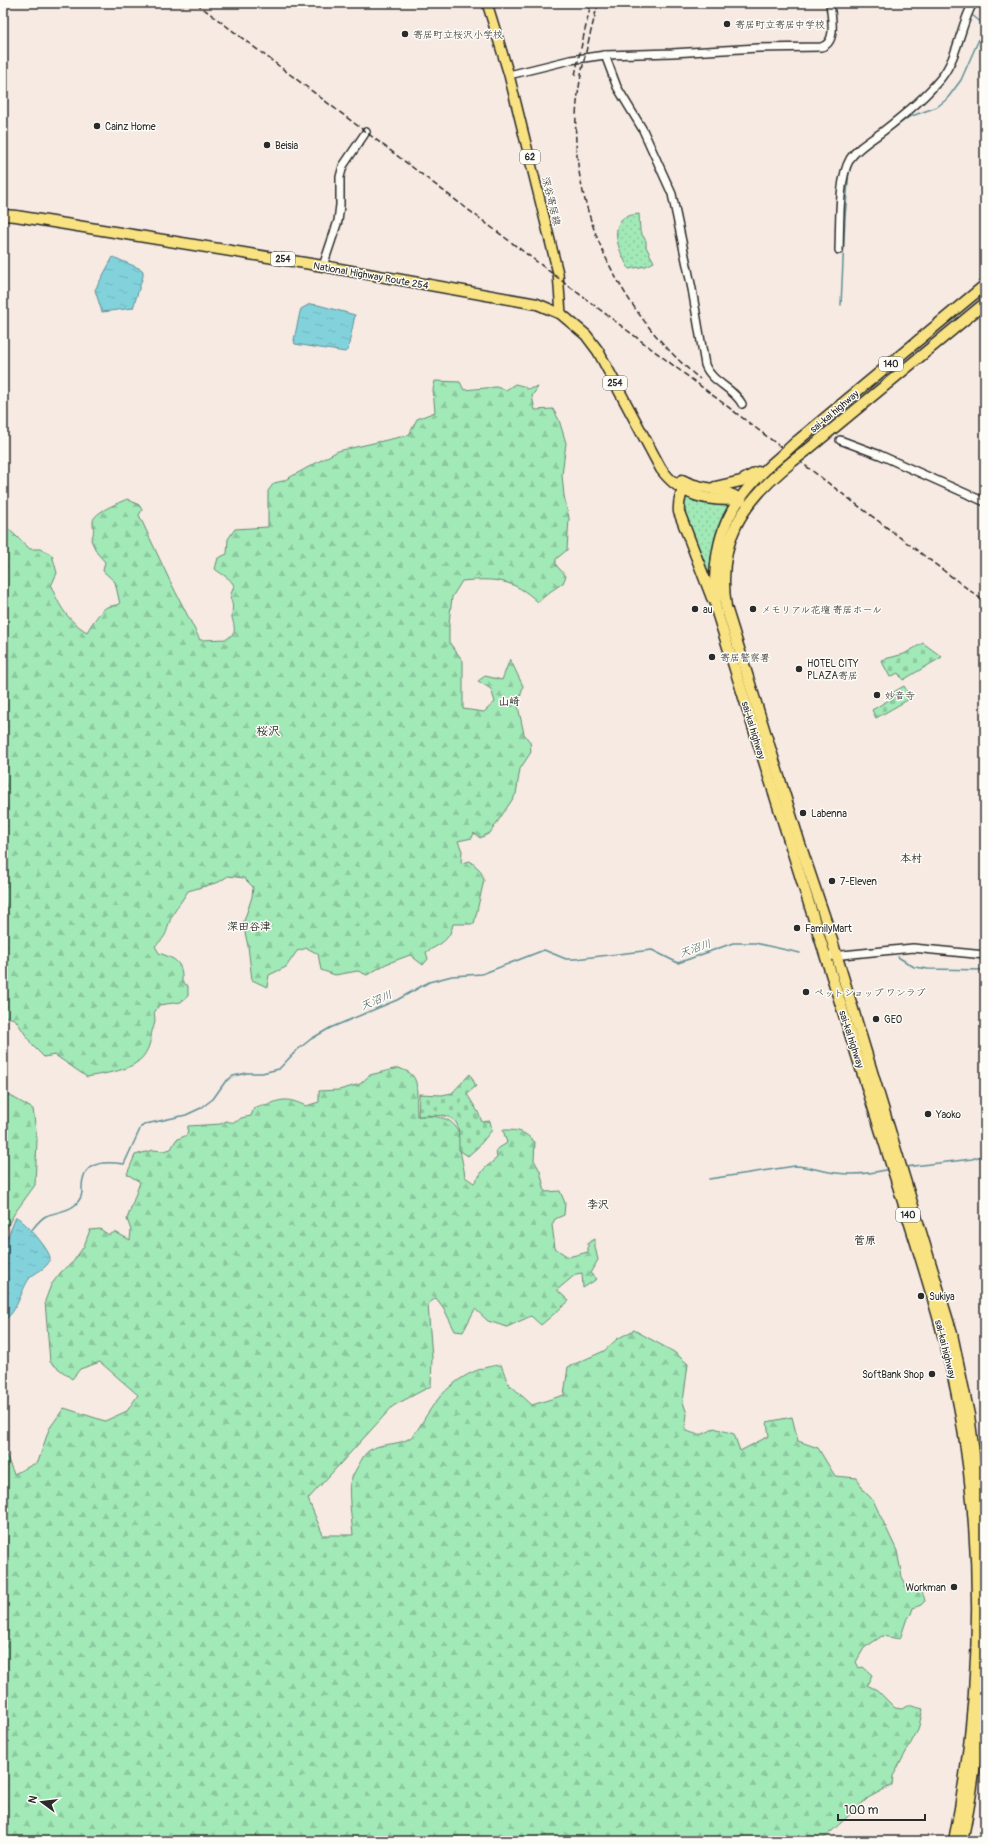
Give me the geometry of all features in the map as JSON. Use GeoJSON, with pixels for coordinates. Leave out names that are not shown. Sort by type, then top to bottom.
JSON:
{"type":"FeatureCollection","features":[{"type":"Feature","properties":{"kind":"highway","name":"National Highway Route 254"},"geometry":{"type":"LineString","coordinates":[[3,215],[323,266],[537,304],[561,314],[586,336],[598,351],[657,462],[665,474],[685,486],[714,500],[744,502]]}},
{"type":"Feature","properties":{"kind":"highway","name":"sai-kai highway"},"geometry":{"type":"LineString","coordinates":[[985,285],[796,442],[750,484],[733,530],[727,552],[724,580],[726,607],[942,1329],[960,1411],[985,1560]]}},
{"type":"Feature","properties":{"kind":"highway","name":"sai-kai highway"},"geometry":{"type":"LineString","coordinates":[[830,956],[716,609],[714,570],[718,547],[730,514],[985,303]]}},
{"type":"Feature","properties":{"kind":"highway"},"geometry":{"type":"LineString","coordinates":[[713,488],[741,480],[767,467]]}},
{"type":"Feature","properties":{"kind":"highway","name":"National Highway Route 254"},"geometry":{"type":"LineString","coordinates":[[685,486],[713,488],[728,492],[744,502]]}},
{"type":"Feature","properties":{"kind":"highway"},"geometry":{"type":"LineString","coordinates":[[685,486],[678,505],[679,512],[716,609]]}},
{"type":"Feature","properties":{"kind":"highway","name":"sai-kai highway"},"geometry":{"type":"LineString","coordinates":[[954,1841],[967,1766],[975,1688],[981,1532]]}},
{"type":"Feature","properties":{"kind":"highway"},"geometry":{"type":"LineString","coordinates":[[962,1841],[975,1768],[982,1705],[985,1648]]}},
{"type":"Feature","properties":{"kind":"main road","name":"深谷寄居線"},"geometry":{"type":"LineString","coordinates":[[487,3],[509,75],[558,272],[561,314]]}},
{"type":"Feature","properties":{"kind":"street"},"geometry":{"type":"LineString","coordinates":[[509,75],[570,60],[605,55],[826,46],[830,42],[831,36],[830,3]]}},
{"type":"Feature","properties":{"kind":"street"},"geometry":{"type":"LineString","coordinates":[[839,250],[843,179],[849,160],[855,152],[906,113],[942,77],[948,68],[964,21],[973,3]]}},
{"type":"Feature","properties":{"kind":"street"},"geometry":{"type":"LineString","coordinates":[[605,55],[617,87],[643,130],[672,194],[692,289],[705,365],[709,375],[736,396],[742,404]]}},
{"type":"Feature","properties":{"kind":"street"},"geometry":{"type":"LineString","coordinates":[[323,266],[338,221],[340,205],[340,178],[343,166],[366,132]]}},
{"type":"Feature","properties":{"kind":"street"},"geometry":{"type":"LineString","coordinates":[[840,440],[985,502]]}},
{"type":"Feature","properties":{"kind":"street"},"geometry":{"type":"LineString","coordinates":[[830,956],[913,948],[985,955]]}},
{"type":"Feature","properties":{"kind":"green space"},"geometry":{"type":"Polygon","coordinates":[[[639,214],[640,231],[646,241],[646,247],[654,262],[646,266],[629,269],[618,245],[618,226],[623,218],[639,214]]]}},
{"type":"Feature","properties":{"kind":"green space"},"geometry":{"type":"Polygon","coordinates":[[[435,381],[460,382],[464,390],[496,387],[506,390],[515,384],[523,386],[527,389],[538,387],[532,396],[535,410],[553,409],[559,420],[566,443],[562,475],[564,496],[569,518],[567,550],[556,559],[556,565],[566,576],[563,583],[538,602],[529,594],[512,584],[494,580],[462,581],[452,597],[449,623],[449,642],[463,661],[463,709],[484,712],[495,702],[491,689],[478,681],[485,676],[502,680],[510,659],[523,686],[518,706],[524,734],[530,742],[531,752],[520,769],[516,794],[490,833],[480,838],[474,833],[472,838],[458,841],[462,851],[461,863],[470,861],[480,870],[484,880],[474,924],[453,924],[452,930],[447,938],[426,952],[428,959],[423,965],[410,955],[386,964],[367,975],[358,971],[335,975],[321,970],[318,954],[307,948],[297,951],[286,967],[269,975],[267,987],[252,980],[248,946],[243,924],[252,897],[253,887],[244,878],[228,876],[219,882],[188,891],[172,916],[165,935],[155,946],[159,953],[170,957],[180,966],[182,982],[188,986],[188,996],[181,1002],[159,1005],[154,1013],[155,1023],[148,1048],[143,1057],[128,1068],[87,1077],[55,1055],[44,1057],[33,1046],[15,1019],[3,1016],[3,524],[30,549],[40,549],[52,555],[57,573],[51,586],[54,594],[69,618],[87,632],[104,609],[120,604],[115,582],[103,571],[105,562],[97,553],[91,540],[94,518],[102,511],[127,499],[139,505],[142,510],[139,515],[200,640],[227,639],[234,633],[230,597],[234,586],[229,579],[215,569],[218,558],[227,554],[228,539],[235,529],[268,527],[268,491],[274,483],[283,481],[338,451],[409,435],[417,419],[435,412],[433,390],[435,381]]]}},
{"type":"Feature","properties":{"kind":"green space"},"geometry":{"type":"Polygon","coordinates":[[[685,494],[730,503],[716,542],[710,584],[706,575],[707,569],[683,507],[685,494]]]}},
{"type":"Feature","properties":{"kind":"green space"},"geometry":{"type":"Polygon","coordinates":[[[923,643],[942,657],[903,680],[898,673],[890,677],[881,660],[904,654],[923,643]]]}},
{"type":"Feature","properties":{"kind":"green space"},"geometry":{"type":"Polygon","coordinates":[[[904,686],[911,698],[876,718],[872,710],[894,697],[892,693],[904,686]]]}},
{"type":"Feature","properties":{"kind":"green space"},"geometry":{"type":"Polygon","coordinates":[[[398,1068],[408,1072],[414,1078],[417,1090],[417,1116],[443,1118],[454,1124],[460,1138],[460,1149],[465,1177],[474,1183],[485,1168],[497,1158],[496,1150],[507,1143],[503,1130],[521,1132],[535,1142],[534,1160],[540,1171],[545,1192],[560,1191],[565,1203],[564,1215],[555,1219],[552,1225],[555,1248],[568,1257],[588,1252],[588,1243],[595,1239],[598,1260],[590,1273],[597,1279],[583,1288],[582,1273],[576,1274],[557,1290],[569,1301],[541,1325],[531,1316],[507,1327],[488,1321],[475,1309],[463,1332],[455,1331],[443,1307],[436,1298],[428,1304],[432,1358],[431,1386],[393,1406],[308,1499],[323,1535],[353,1535],[350,1483],[366,1453],[371,1449],[404,1441],[413,1436],[434,1404],[450,1387],[468,1374],[501,1365],[508,1383],[532,1405],[564,1395],[568,1367],[604,1351],[617,1339],[634,1330],[674,1352],[688,1364],[683,1402],[687,1414],[685,1430],[703,1434],[714,1428],[734,1434],[740,1451],[769,1436],[767,1422],[792,1417],[798,1441],[818,1448],[835,1476],[857,1478],[864,1491],[873,1500],[897,1551],[902,1577],[908,1588],[921,1592],[925,1601],[921,1605],[913,1608],[911,1614],[907,1618],[900,1639],[882,1636],[864,1648],[856,1662],[859,1668],[863,1667],[872,1675],[867,1685],[877,1690],[895,1708],[902,1709],[908,1705],[923,1709],[918,1730],[893,1776],[892,1785],[868,1798],[821,1841],[3,1841],[3,1448],[14,1474],[38,1462],[49,1429],[64,1408],[105,1421],[127,1411],[138,1395],[100,1362],[80,1369],[72,1379],[50,1362],[45,1301],[51,1285],[61,1272],[73,1262],[84,1246],[90,1230],[100,1229],[109,1235],[115,1232],[130,1240],[131,1230],[127,1219],[140,1182],[127,1174],[135,1155],[153,1150],[163,1151],[171,1149],[176,1140],[187,1135],[188,1126],[221,1124],[226,1121],[236,1122],[241,1118],[251,1116],[254,1108],[262,1105],[266,1106],[282,1100],[295,1102],[306,1106],[319,1102],[319,1091],[339,1090],[360,1084],[370,1075],[398,1068]]]}},
{"type":"Feature","properties":{"kind":"green space"},"geometry":{"type":"Polygon","coordinates":[[[470,1074],[476,1086],[467,1094],[482,1122],[490,1121],[492,1130],[478,1147],[468,1156],[459,1150],[459,1136],[456,1122],[446,1116],[418,1116],[419,1094],[442,1095],[452,1093],[470,1074]]]}},
{"type":"Feature","properties":{"kind":"green space"},"geometry":{"type":"Polygon","coordinates":[[[9,1095],[33,1109],[37,1139],[35,1185],[14,1214],[3,1234],[3,1099],[9,1095]]]}},
{"type":"Feature","properties":{"kind":"water"},"geometry":{"type":"Polygon","coordinates":[[[113,257],[141,269],[143,271],[143,276],[133,308],[102,312],[95,290],[113,257]]]}},
{"type":"Feature","properties":{"kind":"water"},"geometry":{"type":"Polygon","coordinates":[[[310,304],[355,315],[348,349],[345,352],[295,344],[294,340],[301,309],[310,304]]]}},
{"type":"Feature","properties":{"kind":"water"},"geometry":{"type":"Polygon","coordinates":[[[16,1217],[25,1223],[36,1236],[47,1250],[50,1259],[44,1268],[29,1279],[15,1308],[8,1318],[3,1320],[3,1241],[9,1234],[16,1217]]]}},
{"type":"Feature","properties":{"kind":"waterway"},"geometry":{"type":"LineString","coordinates":[[967,3],[969,7]]}},
{"type":"Feature","properties":{"kind":"waterway"},"geometry":{"type":"LineString","coordinates":[[841,305],[845,217],[849,170],[857,155],[909,117],[937,107],[947,99],[961,80],[983,30],[982,23],[971,13]]}},
{"type":"Feature","properties":{"kind":"waterway","name":"天沼川"},"geometry":{"type":"LineString","coordinates":[[31,1231],[44,1217],[68,1209],[75,1205],[82,1195],[83,1179],[89,1168],[94,1165],[105,1163],[124,1164],[141,1127],[146,1124],[186,1115],[201,1108],[213,1099],[225,1082],[233,1076],[247,1073],[262,1073],[279,1069],[296,1051],[311,1039],[330,1028],[397,1000],[429,982],[452,976],[482,974],[544,950],[566,959],[652,950],[678,963],[733,943],[755,943],[800,953]]}},
{"type":"Feature","properties":{"kind":"waterway","name":"天沼川"},"geometry":{"type":"LineString","coordinates":[[898,957],[914,967],[928,969],[985,970]]}},
{"type":"Feature","properties":{"kind":"waterway"},"geometry":{"type":"LineString","coordinates":[[905,1167],[972,1159],[981,1156]]}},
{"type":"Feature","properties":{"kind":"waterway"},"geometry":{"type":"LineString","coordinates":[[709,1179],[795,1166],[849,1174],[862,1174],[889,1169]]}},
{"type":"Feature","properties":{"kind":"railway"},"geometry":{"type":"LineString","coordinates":[[196,3],[985,602]]}},
{"type":"Feature","properties":{"kind":"railway"},"geometry":{"type":"LineString","coordinates":[[575,75],[591,3]]}},
{"type":"Feature","properties":{"kind":"railway"},"geometry":{"type":"LineString","coordinates":[[598,3],[584,59],[577,101],[577,153],[583,190],[593,226],[608,261],[626,295],[648,326],[673,354],[700,379]]}},
{"type":"Feature","properties":{"kind":"place","name":"寄居町立寄居中学校"},"geometry":{"type":"Point","coordinates":[727,24]}},
{"type":"Feature","properties":{"kind":"place","name":"寄居町立桜沢小学校"},"geometry":{"type":"Point","coordinates":[405,34]}},
{"type":"Feature","properties":{"kind":"place","name":"Cainz Home"},"geometry":{"type":"Point","coordinates":[97,126]}},
{"type":"Feature","properties":{"kind":"place","name":"Beisia"},"geometry":{"type":"Point","coordinates":[267,145]}},
{"type":"Feature","properties":{"kind":"place","name":"au"},"geometry":{"type":"Point","coordinates":[695,609]}},
{"type":"Feature","properties":{"kind":"place","name":"メモリアル花壇 寄居ホール"},"geometry":{"type":"Point","coordinates":[753,609]}},
{"type":"Feature","properties":{"kind":"place","name":"寄居警察署"},"geometry":{"type":"Point","coordinates":[712,657]}},
{"type":"Feature","properties":{"kind":"place","name":"HOTEL CITY PLAZA寄居"},"geometry":{"type":"Point","coordinates":[799,669]}},
{"type":"Feature","properties":{"kind":"place","name":"妙音寺"},"geometry":{"type":"Point","coordinates":[877,695]}},
{"type":"Feature","properties":{"kind":"place","name":"Labenna"},"geometry":{"type":"Point","coordinates":[803,813]}},
{"type":"Feature","properties":{"kind":"place","name":"7-Eleven"},"geometry":{"type":"Point","coordinates":[832,881]}},
{"type":"Feature","properties":{"kind":"place","name":"FamilyMart"},"geometry":{"type":"Point","coordinates":[797,928]}},
{"type":"Feature","properties":{"kind":"place","name":"ペットショップ ワンラブ"},"geometry":{"type":"Point","coordinates":[806,992]}},
{"type":"Feature","properties":{"kind":"place","name":"GEO"},"geometry":{"type":"Point","coordinates":[876,1019]}},
{"type":"Feature","properties":{"kind":"place","name":"Yaoko"},"geometry":{"type":"Point","coordinates":[928,1114]}},
{"type":"Feature","properties":{"kind":"place","name":"Sukiya"},"geometry":{"type":"Point","coordinates":[921,1296]}},
{"type":"Feature","properties":{"kind":"place","name":"SoftBank Shop"},"geometry":{"type":"Point","coordinates":[932,1374]}},
{"type":"Feature","properties":{"kind":"place","name":"Workman"},"geometry":{"type":"Point","coordinates":[954,1587]}},
{"type":"Feature","properties":{"kind":"district","name":"山崎"},"geometry":{"type":"Point","coordinates":[509,701]}},
{"type":"Feature","properties":{"kind":"district","name":"桜沢"},"geometry":{"type":"Point","coordinates":[268,731]}},
{"type":"Feature","properties":{"kind":"district","name":"本村"},"geometry":{"type":"Point","coordinates":[911,858]}},
{"type":"Feature","properties":{"kind":"district","name":"深田谷津"},"geometry":{"type":"Point","coordinates":[249,926]}},
{"type":"Feature","properties":{"kind":"district","name":"李沢"},"geometry":{"type":"Point","coordinates":[598,1204]}},
{"type":"Feature","properties":{"kind":"district","name":"菅原"},"geometry":{"type":"Point","coordinates":[865,1240]}}]}
